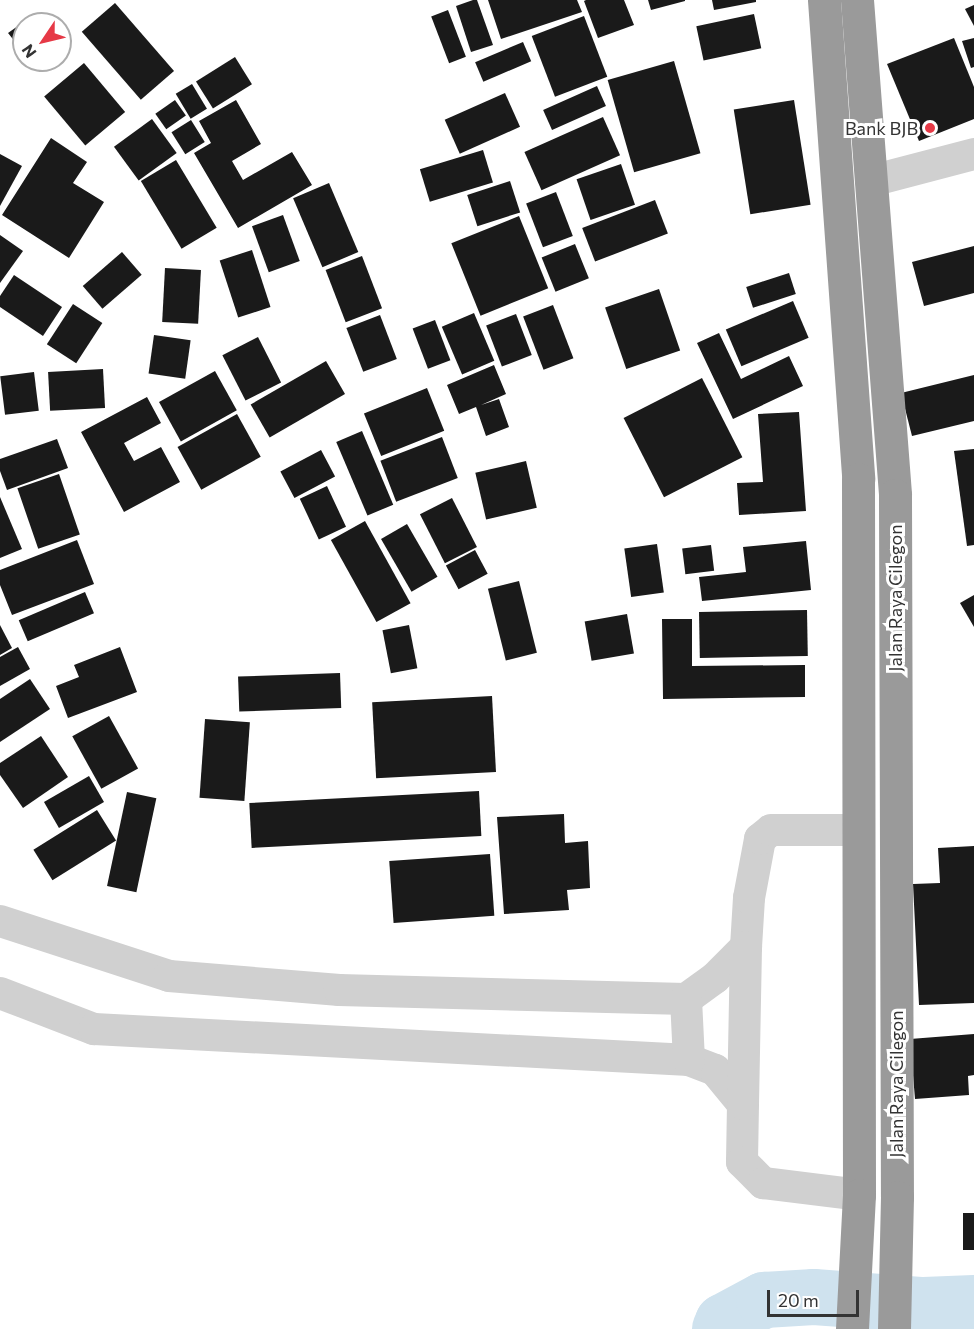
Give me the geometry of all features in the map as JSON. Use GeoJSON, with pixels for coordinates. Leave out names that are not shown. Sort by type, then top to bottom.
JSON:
{"type":"FeatureCollection","features":[{"type":"Feature","properties":{"kind":"highway","name":"Jalan Raya Cilegon"},"geometry":{"type":"LineString","coordinates":[[824,0],[858,479],[861,702],[858,830],[859,1195],[852,1326]]}},
{"type":"Feature","properties":{"kind":"highway","name":"Jalan Raya Cilegon"},"geometry":{"type":"LineString","coordinates":[[857,0],[895,495],[897,1197],[895,1326]]}},
{"type":"Feature","properties":{"kind":"street"},"geometry":{"type":"LineString","coordinates":[[871,181],[974,154]]}},
{"type":"Feature","properties":{"kind":"street"},"geometry":{"type":"LineString","coordinates":[[858,830],[771,830],[760,839],[749,898],[746,947],[742,1162],[763,1183],[859,1195]]}},
{"type":"Feature","properties":{"kind":"street"},"geometry":{"type":"LineString","coordinates":[[0,921],[169,976],[339,990],[686,999],[715,978],[746,947]]}},
{"type":"Feature","properties":{"kind":"street"},"geometry":{"type":"LineString","coordinates":[[0,993],[94,1029],[689,1060],[715,1070],[743,1104]]}},
{"type":"Feature","properties":{"kind":"street"},"geometry":{"type":"LineString","coordinates":[[686,999],[689,1060]]}},
{"type":"Feature","properties":{"kind":"building"},"geometry":{"type":"Polygon","coordinates":[[[477,0],[493,45],[471,52],[456,6],[477,0]]]}},
{"type":"Feature","properties":{"kind":"building"},"geometry":{"type":"Polygon","coordinates":[[[488,0],[577,0],[582,12],[501,39],[488,0]]]}},
{"type":"Feature","properties":{"kind":"building"},"geometry":{"type":"Polygon","coordinates":[[[624,0],[634,25],[598,38],[584,1],[624,0]]]}},
{"type":"Feature","properties":{"kind":"building"},"geometry":{"type":"Polygon","coordinates":[[[648,0],[685,0],[685,1],[651,10],[648,0]]]}},
{"type":"Feature","properties":{"kind":"building"},"geometry":{"type":"Polygon","coordinates":[[[712,0],[756,0],[756,2],[714,10],[712,0]]]}},
{"type":"Feature","properties":{"kind":"building"},"geometry":{"type":"Polygon","coordinates":[[[115,3],[174,71],[141,100],[82,32],[115,3]]]}},
{"type":"Feature","properties":{"kind":"building"},"geometry":{"type":"Polygon","coordinates":[[[974,5],[974,26],[965,9],[974,5]]]}},
{"type":"Feature","properties":{"kind":"building"},"geometry":{"type":"Polygon","coordinates":[[[448,10],[466,57],[449,63],[431,16],[448,10]]]}},
{"type":"Feature","properties":{"kind":"building"},"geometry":{"type":"Polygon","coordinates":[[[754,14],[761,48],[704,61],[696,26],[754,14]]]}},
{"type":"Feature","properties":{"kind":"building"},"geometry":{"type":"Polygon","coordinates":[[[584,16],[607,77],[555,97],[532,36],[584,16]]]}},
{"type":"Feature","properties":{"kind":"building"},"geometry":{"type":"Polygon","coordinates":[[[954,38],[974,87],[974,119],[919,141],[887,64],[954,38]]]}},
{"type":"Feature","properties":{"kind":"building"},"geometry":{"type":"Polygon","coordinates":[[[974,38],[974,67],[971,68],[962,41],[974,38]]]}},
{"type":"Feature","properties":{"kind":"building"},"geometry":{"type":"Polygon","coordinates":[[[523,42],[531,61],[483,82],[475,62],[523,42]]]}},
{"type":"Feature","properties":{"kind":"building"},"geometry":{"type":"Polygon","coordinates":[[[235,57],[252,84],[213,109],[196,81],[235,57]]]}},
{"type":"Feature","properties":{"kind":"building"},"geometry":{"type":"Polygon","coordinates":[[[674,61],[700,153],[634,172],[608,80],[674,61]]]}},
{"type":"Feature","properties":{"kind":"building"},"geometry":{"type":"Polygon","coordinates":[[[84,63],[125,112],[85,145],[44,96],[84,63]]]}},
{"type":"Feature","properties":{"kind":"building"},"geometry":{"type":"Polygon","coordinates":[[[192,84],[207,109],[191,119],[176,94],[192,84]]]}},
{"type":"Feature","properties":{"kind":"building"},"geometry":{"type":"Polygon","coordinates":[[[597,86],[606,106],[552,130],[543,110],[597,86]]]}},
{"type":"Feature","properties":{"kind":"building"},"geometry":{"type":"Polygon","coordinates":[[[505,93],[520,127],[460,154],[445,120],[505,93]]]}},
{"type":"Feature","properties":{"kind":"building"},"geometry":{"type":"Polygon","coordinates":[[[175,100],[186,116],[166,129],[155,114],[175,100]]]}},
{"type":"Feature","properties":{"kind":"building"},"geometry":{"type":"Polygon","coordinates":[[[236,100],[261,144],[232,161],[243,180],[292,152],[312,185],[238,228],[194,153],[211,143],[199,121],[236,100]]]}},
{"type":"Feature","properties":{"kind":"building"},"geometry":{"type":"Polygon","coordinates":[[[794,100],[811,205],[750,214],[734,110],[794,100]]]}},
{"type":"Feature","properties":{"kind":"building"},"geometry":{"type":"Polygon","coordinates":[[[603,117],[620,155],[542,190],[524,152],[603,117]]]}},
{"type":"Feature","properties":{"kind":"building"},"geometry":{"type":"Polygon","coordinates":[[[152,119],[177,153],[139,181],[114,147],[152,119]]]}},
{"type":"Feature","properties":{"kind":"building"},"geometry":{"type":"Polygon","coordinates":[[[191,120],[205,142],[185,154],[171,132],[191,120]]]}},
{"type":"Feature","properties":{"kind":"building"},"geometry":{"type":"Polygon","coordinates":[[[51,138],[87,162],[73,183],[104,202],[69,258],[2,215],[51,138]]]}},
{"type":"Feature","properties":{"kind":"building"},"geometry":{"type":"Polygon","coordinates":[[[483,150],[493,183],[430,202],[420,169],[483,150]]]}},
{"type":"Feature","properties":{"kind":"building"},"geometry":{"type":"Polygon","coordinates":[[[0,154],[22,166],[0,206],[0,154]]]}},
{"type":"Feature","properties":{"kind":"building"},"geometry":{"type":"Polygon","coordinates":[[[176,160],[217,228],[182,249],[141,181],[176,160]]]}},
{"type":"Feature","properties":{"kind":"building"},"geometry":{"type":"Polygon","coordinates":[[[621,164],[635,205],[591,220],[577,179],[621,164]]]}},
{"type":"Feature","properties":{"kind":"building"},"geometry":{"type":"Polygon","coordinates":[[[510,181],[520,212],[477,226],[467,195],[510,181]]]}},
{"type":"Feature","properties":{"kind":"building"},"geometry":{"type":"Polygon","coordinates":[[[329,183],[358,252],[322,267],[293,198],[329,183]]]}},
{"type":"Feature","properties":{"kind":"building"},"geometry":{"type":"Polygon","coordinates":[[[556,192],[573,236],[543,247],[526,203],[556,192]]]}},
{"type":"Feature","properties":{"kind":"building"},"geometry":{"type":"Polygon","coordinates":[[[655,200],[668,234],[595,262],[582,228],[655,200]]]}},
{"type":"Feature","properties":{"kind":"building"},"geometry":{"type":"Polygon","coordinates":[[[283,215],[300,261],[269,272],[252,226],[283,215]]]}},
{"type":"Feature","properties":{"kind":"building"},"geometry":{"type":"Polygon","coordinates":[[[519,216],[548,288],[481,316],[451,243],[519,216]]]}},
{"type":"Feature","properties":{"kind":"building"},"geometry":{"type":"Polygon","coordinates":[[[0,235],[23,251],[0,283],[0,235]]]}},
{"type":"Feature","properties":{"kind":"building"},"geometry":{"type":"Polygon","coordinates":[[[575,244],[589,278],[555,292],[542,257],[575,244]]]}},
{"type":"Feature","properties":{"kind":"building"},"geometry":{"type":"Polygon","coordinates":[[[974,246],[974,293],[924,306],[912,262],[974,246]]]}},
{"type":"Feature","properties":{"kind":"building"},"geometry":{"type":"Polygon","coordinates":[[[252,250],[271,307],[238,318],[220,261],[252,250]]]}},
{"type":"Feature","properties":{"kind":"building"},"geometry":{"type":"Polygon","coordinates":[[[122,252],[142,275],[102,309],[83,286],[122,252]]]}},
{"type":"Feature","properties":{"kind":"building"},"geometry":{"type":"Polygon","coordinates":[[[362,256],[382,308],[346,322],[326,270],[362,256]]]}},
{"type":"Feature","properties":{"kind":"building"},"geometry":{"type":"Polygon","coordinates":[[[165,268],[201,270],[198,324],[162,322],[165,268]]]}},
{"type":"Feature","properties":{"kind":"building"},"geometry":{"type":"Polygon","coordinates":[[[789,273],[796,294],[753,308],[746,287],[789,273]]]}},
{"type":"Feature","properties":{"kind":"building"},"geometry":{"type":"Polygon","coordinates":[[[14,275],[62,307],[43,336],[0,307],[0,296],[14,275]]]}},
{"type":"Feature","properties":{"kind":"building"},"geometry":{"type":"Polygon","coordinates":[[[659,289],[680,350],[626,369],[605,308],[659,289]]]}},
{"type":"Feature","properties":{"kind":"building"},"geometry":{"type":"Polygon","coordinates":[[[793,301],[809,338],[741,366],[726,330],[793,301]]]}},
{"type":"Feature","properties":{"kind":"building"},"geometry":{"type":"Polygon","coordinates":[[[73,304],[102,323],[76,363],[47,344],[73,304]]]}},
{"type":"Feature","properties":{"kind":"building"},"geometry":{"type":"Polygon","coordinates":[[[553,305],[573,358],[544,370],[523,316],[553,305]]]}},
{"type":"Feature","properties":{"kind":"building"},"geometry":{"type":"Polygon","coordinates":[[[474,313],[494,361],[462,375],[442,327],[474,313]]]}},
{"type":"Feature","properties":{"kind":"building"},"geometry":{"type":"Polygon","coordinates":[[[516,314],[532,355],[502,367],[486,325],[516,314]]]}},
{"type":"Feature","properties":{"kind":"building"},"geometry":{"type":"Polygon","coordinates":[[[380,315],[397,359],[363,372],[346,328],[380,315]]]}},
{"type":"Feature","properties":{"kind":"building"},"geometry":{"type":"Polygon","coordinates":[[[435,320],[450,360],[428,369],[413,329],[435,320]]]}},
{"type":"Feature","properties":{"kind":"building"},"geometry":{"type":"Polygon","coordinates":[[[719,333],[741,379],[789,356],[803,386],[733,419],[697,343],[719,333]]]}},
{"type":"Feature","properties":{"kind":"building"},"geometry":{"type":"Polygon","coordinates":[[[154,335],[191,340],[185,379],[149,374],[154,335]]]}},
{"type":"Feature","properties":{"kind":"building"},"geometry":{"type":"Polygon","coordinates":[[[258,337],[281,382],[246,401],[222,355],[258,337]]]}},
{"type":"Feature","properties":{"kind":"building"},"geometry":{"type":"Polygon","coordinates":[[[326,361],[345,394],[270,437],[251,404],[326,361]]]}},
{"type":"Feature","properties":{"kind":"building"},"geometry":{"type":"Polygon","coordinates":[[[494,365],[506,394],[481,405],[499,399],[509,427],[486,436],[476,407],[459,414],[447,385],[494,365]]]}},
{"type":"Feature","properties":{"kind":"building"},"geometry":{"type":"Polygon","coordinates":[[[103,369],[105,408],[50,411],[48,372],[103,369]]]}},
{"type":"Feature","properties":{"kind":"building"},"geometry":{"type":"Polygon","coordinates":[[[215,371],[237,410],[181,441],[159,402],[215,371]]]}},
{"type":"Feature","properties":{"kind":"building"},"geometry":{"type":"Polygon","coordinates":[[[34,372],[39,411],[5,415],[0,376],[34,372]]]}},
{"type":"Feature","properties":{"kind":"building"},"geometry":{"type":"Polygon","coordinates":[[[974,375],[974,421],[912,436],[901,393],[974,375]]]}},
{"type":"Feature","properties":{"kind":"building"},"geometry":{"type":"Polygon","coordinates":[[[702,378],[742,457],[664,497],[624,418],[702,378]]]}},
{"type":"Feature","properties":{"kind":"building"},"geometry":{"type":"Polygon","coordinates":[[[427,388],[444,431],[381,456],[364,413],[427,388]]]}},
{"type":"Feature","properties":{"kind":"building"},"geometry":{"type":"Polygon","coordinates":[[[147,397],[161,423],[124,443],[134,461],[161,447],[180,482],[124,512],[81,432],[147,397]]]}},
{"type":"Feature","properties":{"kind":"building"},"geometry":{"type":"Polygon","coordinates":[[[799,412],[806,511],[739,515],[737,483],[763,482],[758,414],[799,412]]]}},
{"type":"Feature","properties":{"kind":"building"},"geometry":{"type":"Polygon","coordinates":[[[237,414],[261,457],[201,490],[178,447],[237,414]]]}},
{"type":"Feature","properties":{"kind":"building"},"geometry":{"type":"Polygon","coordinates":[[[362,431],[393,505],[367,516],[336,442],[362,431]]]}},
{"type":"Feature","properties":{"kind":"building"},"geometry":{"type":"Polygon","coordinates":[[[442,437],[458,478],[396,502],[380,461],[442,437]]]}},
{"type":"Feature","properties":{"kind":"building"},"geometry":{"type":"Polygon","coordinates":[[[57,439],[68,468],[7,490],[0,471],[0,459],[57,439]]]}},
{"type":"Feature","properties":{"kind":"building"},"geometry":{"type":"Polygon","coordinates":[[[974,449],[974,545],[967,546],[954,451],[974,449]]]}},
{"type":"Feature","properties":{"kind":"building"},"geometry":{"type":"Polygon","coordinates":[[[321,450],[335,476],[294,498],[280,472],[321,450]]]}},
{"type":"Feature","properties":{"kind":"building"},"geometry":{"type":"Polygon","coordinates":[[[526,461],[537,508],[486,519],[475,473],[526,461]]]}},
{"type":"Feature","properties":{"kind":"building"},"geometry":{"type":"Polygon","coordinates":[[[59,474],[80,535],[38,549],[17,488],[59,474]]]}},
{"type":"Feature","properties":{"kind":"building"},"geometry":{"type":"Polygon","coordinates":[[[327,486],[346,527],[319,539],[300,499],[327,486]]]}},
{"type":"Feature","properties":{"kind":"building"},"geometry":{"type":"Polygon","coordinates":[[[0,497],[22,549],[0,558],[0,497]]]}},
{"type":"Feature","properties":{"kind":"building"},"geometry":{"type":"Polygon","coordinates":[[[452,498],[477,547],[445,563],[420,514],[452,498]]]}},
{"type":"Feature","properties":{"kind":"building"},"geometry":{"type":"Polygon","coordinates":[[[365,521],[411,603],[376,622],[331,540],[365,521]]]}},
{"type":"Feature","properties":{"kind":"building"},"geometry":{"type":"Polygon","coordinates":[[[407,524],[437,577],[412,592],[381,539],[407,524]]]}},
{"type":"Feature","properties":{"kind":"building"},"geometry":{"type":"Polygon","coordinates":[[[77,540],[94,584],[12,615],[0,585],[0,570],[77,540]]]}},
{"type":"Feature","properties":{"kind":"building"},"geometry":{"type":"Polygon","coordinates":[[[806,541],[811,590],[702,601],[699,577],[746,572],[743,547],[806,541]]]}},
{"type":"Feature","properties":{"kind":"building"},"geometry":{"type":"Polygon","coordinates":[[[657,544],[664,593],[631,597],[624,549],[657,544]]]}},
{"type":"Feature","properties":{"kind":"building"},"geometry":{"type":"Polygon","coordinates":[[[711,545],[714,571],[685,574],[682,549],[711,545]]]}},
{"type":"Feature","properties":{"kind":"building"},"geometry":{"type":"Polygon","coordinates":[[[475,550],[488,574],[459,589],[446,565],[475,550]]]}},
{"type":"Feature","properties":{"kind":"building"},"geometry":{"type":"Polygon","coordinates":[[[519,581],[537,653],[506,661],[488,589],[519,581]]]}},
{"type":"Feature","properties":{"kind":"building"},"geometry":{"type":"Polygon","coordinates":[[[85,592],[94,613],[28,641],[19,620],[85,592]]]}},
{"type":"Feature","properties":{"kind":"building"},"geometry":{"type":"Polygon","coordinates":[[[974,595],[974,627],[960,603],[974,595]]]}},
{"type":"Feature","properties":{"kind":"building"},"geometry":{"type":"Polygon","coordinates":[[[807,610],[808,656],[700,658],[699,612],[807,610]]]}},
{"type":"Feature","properties":{"kind":"building"},"geometry":{"type":"Polygon","coordinates":[[[627,614],[634,653],[592,661],[585,621],[627,614]]]}},
{"type":"Feature","properties":{"kind":"building"},"geometry":{"type":"Polygon","coordinates":[[[662,619],[692,619],[692,666],[805,665],[805,697],[663,699],[662,619]]]}},
{"type":"Feature","properties":{"kind":"building"},"geometry":{"type":"Polygon","coordinates":[[[0,625],[12,648],[0,655],[0,625]]]}},
{"type":"Feature","properties":{"kind":"building"},"geometry":{"type":"Polygon","coordinates":[[[409,625],[417,668],[391,673],[382,630],[409,625]]]}},
{"type":"Feature","properties":{"kind":"building"},"geometry":{"type":"Polygon","coordinates":[[[18,647],[30,669],[0,686],[0,657],[18,647]]]}},
{"type":"Feature","properties":{"kind":"building"},"geometry":{"type":"Polygon","coordinates":[[[120,647],[137,692],[68,718],[56,686],[79,677],[74,665],[120,647]]]}},
{"type":"Feature","properties":{"kind":"building"},"geometry":{"type":"Polygon","coordinates":[[[340,673],[341,708],[239,712],[238,677],[340,673]]]}},
{"type":"Feature","properties":{"kind":"building"},"geometry":{"type":"Polygon","coordinates":[[[30,679],[50,709],[0,742],[0,699],[30,679]]]}},
{"type":"Feature","properties":{"kind":"building"},"geometry":{"type":"Polygon","coordinates":[[[492,696],[496,772],[376,778],[372,702],[492,696]]]}},
{"type":"Feature","properties":{"kind":"building"},"geometry":{"type":"Polygon","coordinates":[[[109,716],[138,768],[101,789],[72,736],[109,716]]]}},
{"type":"Feature","properties":{"kind":"building"},"geometry":{"type":"Polygon","coordinates":[[[205,719],[250,722],[244,801],[199,798],[205,719]]]}},
{"type":"Feature","properties":{"kind":"building"},"geometry":{"type":"Polygon","coordinates":[[[41,736],[68,777],[23,808],[0,775],[0,763],[41,736]]]}},
{"type":"Feature","properties":{"kind":"building"},"geometry":{"type":"Polygon","coordinates":[[[89,776],[104,802],[59,828],[44,802],[89,776]]]}},
{"type":"Feature","properties":{"kind":"building"},"geometry":{"type":"Polygon","coordinates":[[[479,791],[481,836],[252,848],[249,803],[479,791]]]}},
{"type":"Feature","properties":{"kind":"building"},"geometry":{"type":"Polygon","coordinates":[[[127,792],[156,798],[136,892],[107,886],[127,792]]]}},
{"type":"Feature","properties":{"kind":"building"},"geometry":{"type":"Polygon","coordinates":[[[97,810],[116,841],[52,880],[33,850],[97,810]]]}},
{"type":"Feature","properties":{"kind":"building"},"geometry":{"type":"Polygon","coordinates":[[[564,814],[565,843],[588,841],[590,888],[567,890],[569,910],[504,914],[497,817],[564,814]]]}},
{"type":"Feature","properties":{"kind":"building"},"geometry":{"type":"Polygon","coordinates":[[[974,846],[974,1003],[919,1005],[913,884],[940,883],[938,848],[974,846]]]}},
{"type":"Feature","properties":{"kind":"building"},"geometry":{"type":"Polygon","coordinates":[[[490,854],[494,916],[394,923],[389,861],[490,854]]]}},
{"type":"Feature","properties":{"kind":"building"},"geometry":{"type":"Polygon","coordinates":[[[974,1034],[974,1075],[968,1076],[969,1095],[915,1099],[910,1039],[974,1034]]]}},
{"type":"Feature","properties":{"kind":"building"},"geometry":{"type":"Polygon","coordinates":[[[963,1213],[974,1213],[974,1250],[963,1250],[963,1213]]]}},
{"type":"Feature","properties":{"kind":"waterway"},"geometry":{"type":"LineString","coordinates":[[720,1329],[723,1322],[764,1300],[814,1297],[924,1305],[974,1303]]}},
{"type":"Feature","properties":{"kind":"place","name":"Bank BJB"},"geometry":{"type":"Point","coordinates":[930,128]}}]}
